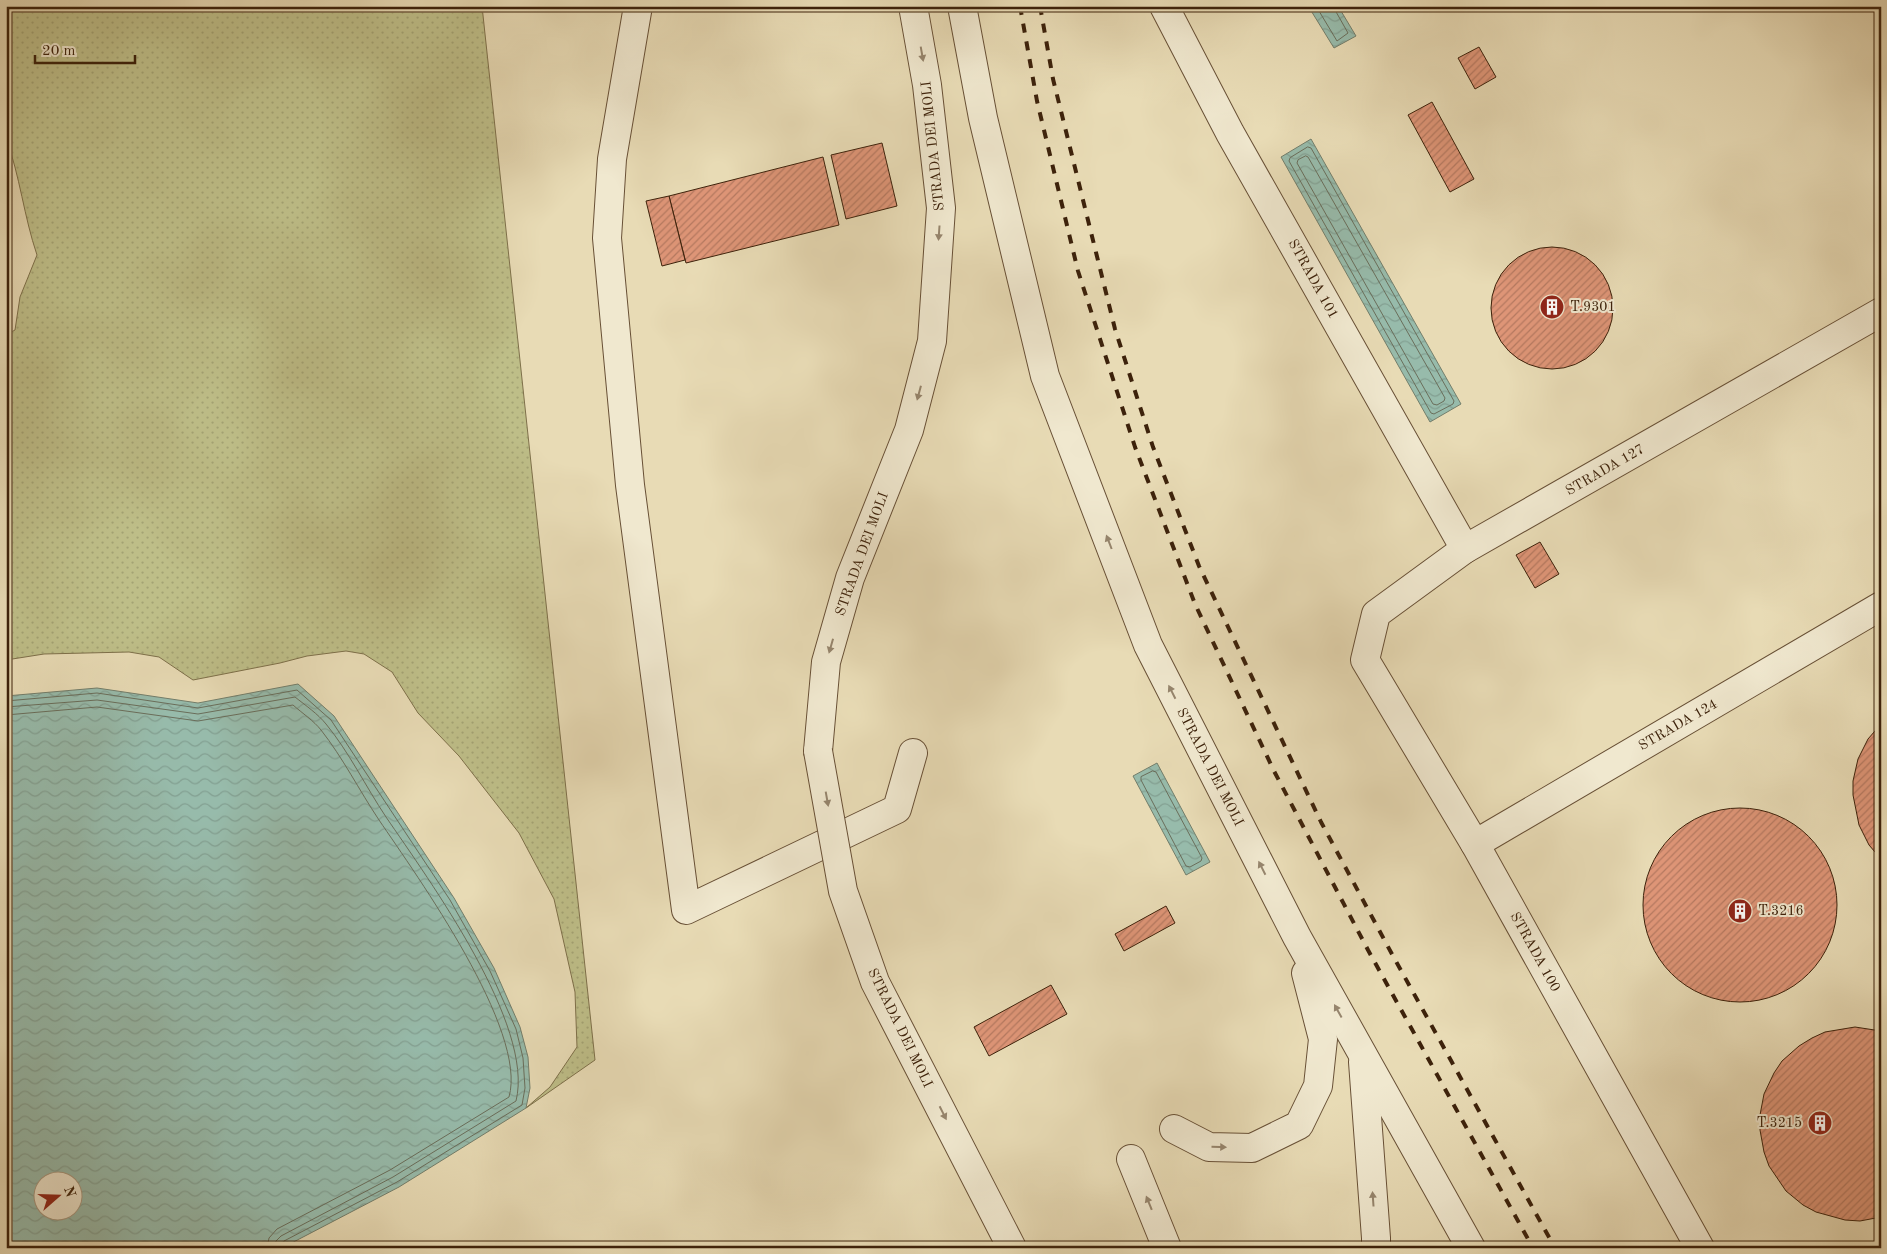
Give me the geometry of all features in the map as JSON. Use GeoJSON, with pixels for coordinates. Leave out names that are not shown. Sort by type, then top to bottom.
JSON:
{"type":"FeatureCollection","features":[{"type":"Feature","properties":{"kind":"street"},"geometry":{"type":"LineString","coordinates":[[638,6],[612,159],[608,238],[630,485],[686,910],[897,809],[913,753]]}},
{"type":"Feature","properties":{"kind":"street","name":"STRADA DEI MOLI"},"geometry":{"type":"LineString","coordinates":[[913,6],[927,85],[941,208],[932,341],[909,430],[850,578],[826,662],[818,751],[843,891],[875,982],[1012,1248]]}},
{"type":"Feature","properties":{"kind":"street","name":"STRADA DEI MOLI"},"geometry":{"type":"LineString","coordinates":[[962,6],[983,118],[1045,376],[1148,645],[1297,937],[1471,1248]]}},
{"type":"Feature","properties":{"kind":"street","name":"STRADA 101"},"geometry":{"type":"LineString","coordinates":[[1164,6],[1230,133],[1465,549]]}},
{"type":"Feature","properties":{"kind":"street","name":"STRADA 127"},"geometry":{"type":"LineString","coordinates":[[1365,660],[1376,614],[1465,549],[1881,312]]}},
{"type":"Feature","properties":{"kind":"street","name":"STRADA 124"},"geometry":{"type":"LineString","coordinates":[[1475,844],[1881,606]]}},
{"type":"Feature","properties":{"kind":"street","name":"STRADA 100"},"geometry":{"type":"LineString","coordinates":[[1365,660],[1475,844],[1700,1248]]}},
{"type":"Feature","properties":{"kind":"street"},"geometry":{"type":"LineString","coordinates":[[1174,1129],[1209,1147],[1252,1148],[1299,1125],[1318,1086],[1323,1040],[1297,937]]}},
{"type":"Feature","properties":{"kind":"street"},"geometry":{"type":"LineString","coordinates":[[1362,1054],[1376,1248]]}},
{"type":"Feature","properties":{"kind":"street"},"geometry":{"type":"LineString","coordinates":[[1131,1159],[1167,1248]]}},
{"type":"Feature","properties":{"kind":"green space"},"geometry":{"type":"Polygon","coordinates":[[[6,6],[482,6],[595,1060],[526,1108],[550,1087],[577,1047],[575,992],[554,899],[519,833],[459,756],[418,713],[392,672],[364,654],[346,651],[307,656],[193,680],[159,657],[129,652],[44,654],[6,660],[6,335],[15,330],[20,297],[37,255],[6,138],[6,6]]]}},
{"type":"Feature","properties":{"kind":"water"},"geometry":{"type":"Polygon","coordinates":[[[1314,6],[1338,6],[1356,36],[1334,48],[1310,9],[1314,6]]]}},
{"type":"Feature","properties":{"kind":"water"},"geometry":{"type":"Polygon","coordinates":[[[1311,139],[1461,404],[1430,422],[1281,157],[1311,139]]]}},
{"type":"Feature","properties":{"kind":"water"},"geometry":{"type":"Polygon","coordinates":[[[298,684],[334,716],[454,898],[494,968],[520,1027],[528,1057],[530,1088],[526,1108],[399,1187],[282,1248],[6,1248],[6,696],[97,688],[198,703],[298,684]]]}},
{"type":"Feature","properties":{"kind":"water"},"geometry":{"type":"Polygon","coordinates":[[[1157,763],[1210,862],[1186,875],[1133,776],[1157,763]]]}},
{"type":"Feature","properties":{"kind":"building"},"geometry":{"type":"Polygon","coordinates":[[[1479,47],[1496,77],[1475,89],[1458,58],[1479,47]]]}},
{"type":"Feature","properties":{"kind":"building"},"geometry":{"type":"Polygon","coordinates":[[[1432,102],[1474,179],[1450,192],[1408,115],[1432,102]]]}},
{"type":"Feature","properties":{"kind":"building"},"geometry":{"type":"Polygon","coordinates":[[[882,143],[897,206],[846,219],[831,155],[882,143]]]}},
{"type":"Feature","properties":{"kind":"building"},"geometry":{"type":"Polygon","coordinates":[[[823,157],[839,225],[686,263],[669,196],[823,157]]]}},
{"type":"Feature","properties":{"kind":"building"},"geometry":{"type":"Polygon","coordinates":[[[669,196],[685,260],[662,266],[646,201],[669,196]]]}},
{"type":"Feature","properties":{"kind":"building","name":"T.9301"},"geometry":{"type":"Polygon","coordinates":[[[1552,247],[1564,248],[1575,252],[1586,257],[1595,265],[1603,274],[1608,285],[1612,296],[1612,320],[1608,331],[1603,342],[1595,351],[1586,359],[1575,364],[1564,368],[1552,369],[1540,368],[1529,364],[1518,359],[1509,351],[1501,342],[1496,331],[1492,320],[1491,308],[1492,296],[1496,285],[1501,274],[1509,265],[1518,257],[1529,252],[1540,248],[1552,247]]]}},
{"type":"Feature","properties":{"kind":"building"},"geometry":{"type":"Polygon","coordinates":[[[1540,542],[1559,574],[1535,588],[1516,555],[1540,542]]]}},
{"type":"Feature","properties":{"kind":"building"},"geometry":{"type":"Polygon","coordinates":[[[1881,724],[1881,859],[1869,845],[1859,825],[1853,795],[1853,781],[1858,759],[1868,739],[1881,724]]]}},
{"type":"Feature","properties":{"kind":"building","name":"T.3216"},"geometry":{"type":"Polygon","coordinates":[[[1740,808],[1759,810],[1786,820],[1801,830],[1815,844],[1829,868],[1835,886],[1837,905],[1835,924],[1825,951],[1815,966],[1801,980],[1777,994],[1759,1000],[1740,1002],[1721,1000],[1694,990],[1679,980],[1665,966],[1651,942],[1645,924],[1643,905],[1645,886],[1655,859],[1665,844],[1679,830],[1703,816],[1721,810],[1740,808]]]}},
{"type":"Feature","properties":{"kind":"building"},"geometry":{"type":"Polygon","coordinates":[[[1166,906],[1175,923],[1124,951],[1115,934],[1166,906]]]}},
{"type":"Feature","properties":{"kind":"building"},"geometry":{"type":"Polygon","coordinates":[[[1051,985],[1067,1014],[989,1056],[974,1027],[1051,985]]]}},
{"type":"Feature","properties":{"kind":"building","name":"T.3215"},"geometry":{"type":"Polygon","coordinates":[[[1855,1027],[1881,1031],[1881,1217],[1860,1221],[1845,1220],[1816,1212],[1803,1205],[1786,1191],[1769,1166],[1760,1130],[1760,1115],[1764,1094],[1782,1061],[1799,1046],[1812,1038],[1825,1032],[1855,1027]]]}},
{"type":"Feature","properties":{"kind":"railway"},"geometry":{"type":"LineString","coordinates":[[1020,6],[1037,101],[1078,271],[1135,447],[1195,604],[1274,771],[1368,950],[1533,1248]]}},
{"type":"Feature","properties":{"kind":"railway"},"geometry":{"type":"LineString","coordinates":[[1040,6],[1053,79],[1115,329],[1153,447],[1199,566],[1321,822],[1555,1248]]}},
{"type":"Feature","properties":{"kind":"place","name":"T.9301"},"geometry":{"type":"Point","coordinates":[1552,307]}},
{"type":"Feature","properties":{"kind":"place","name":"T.3216"},"geometry":{"type":"Point","coordinates":[1740,911]}},
{"type":"Feature","properties":{"kind":"place","name":"T.3215"},"geometry":{"type":"Point","coordinates":[1820,1123]}}]}
